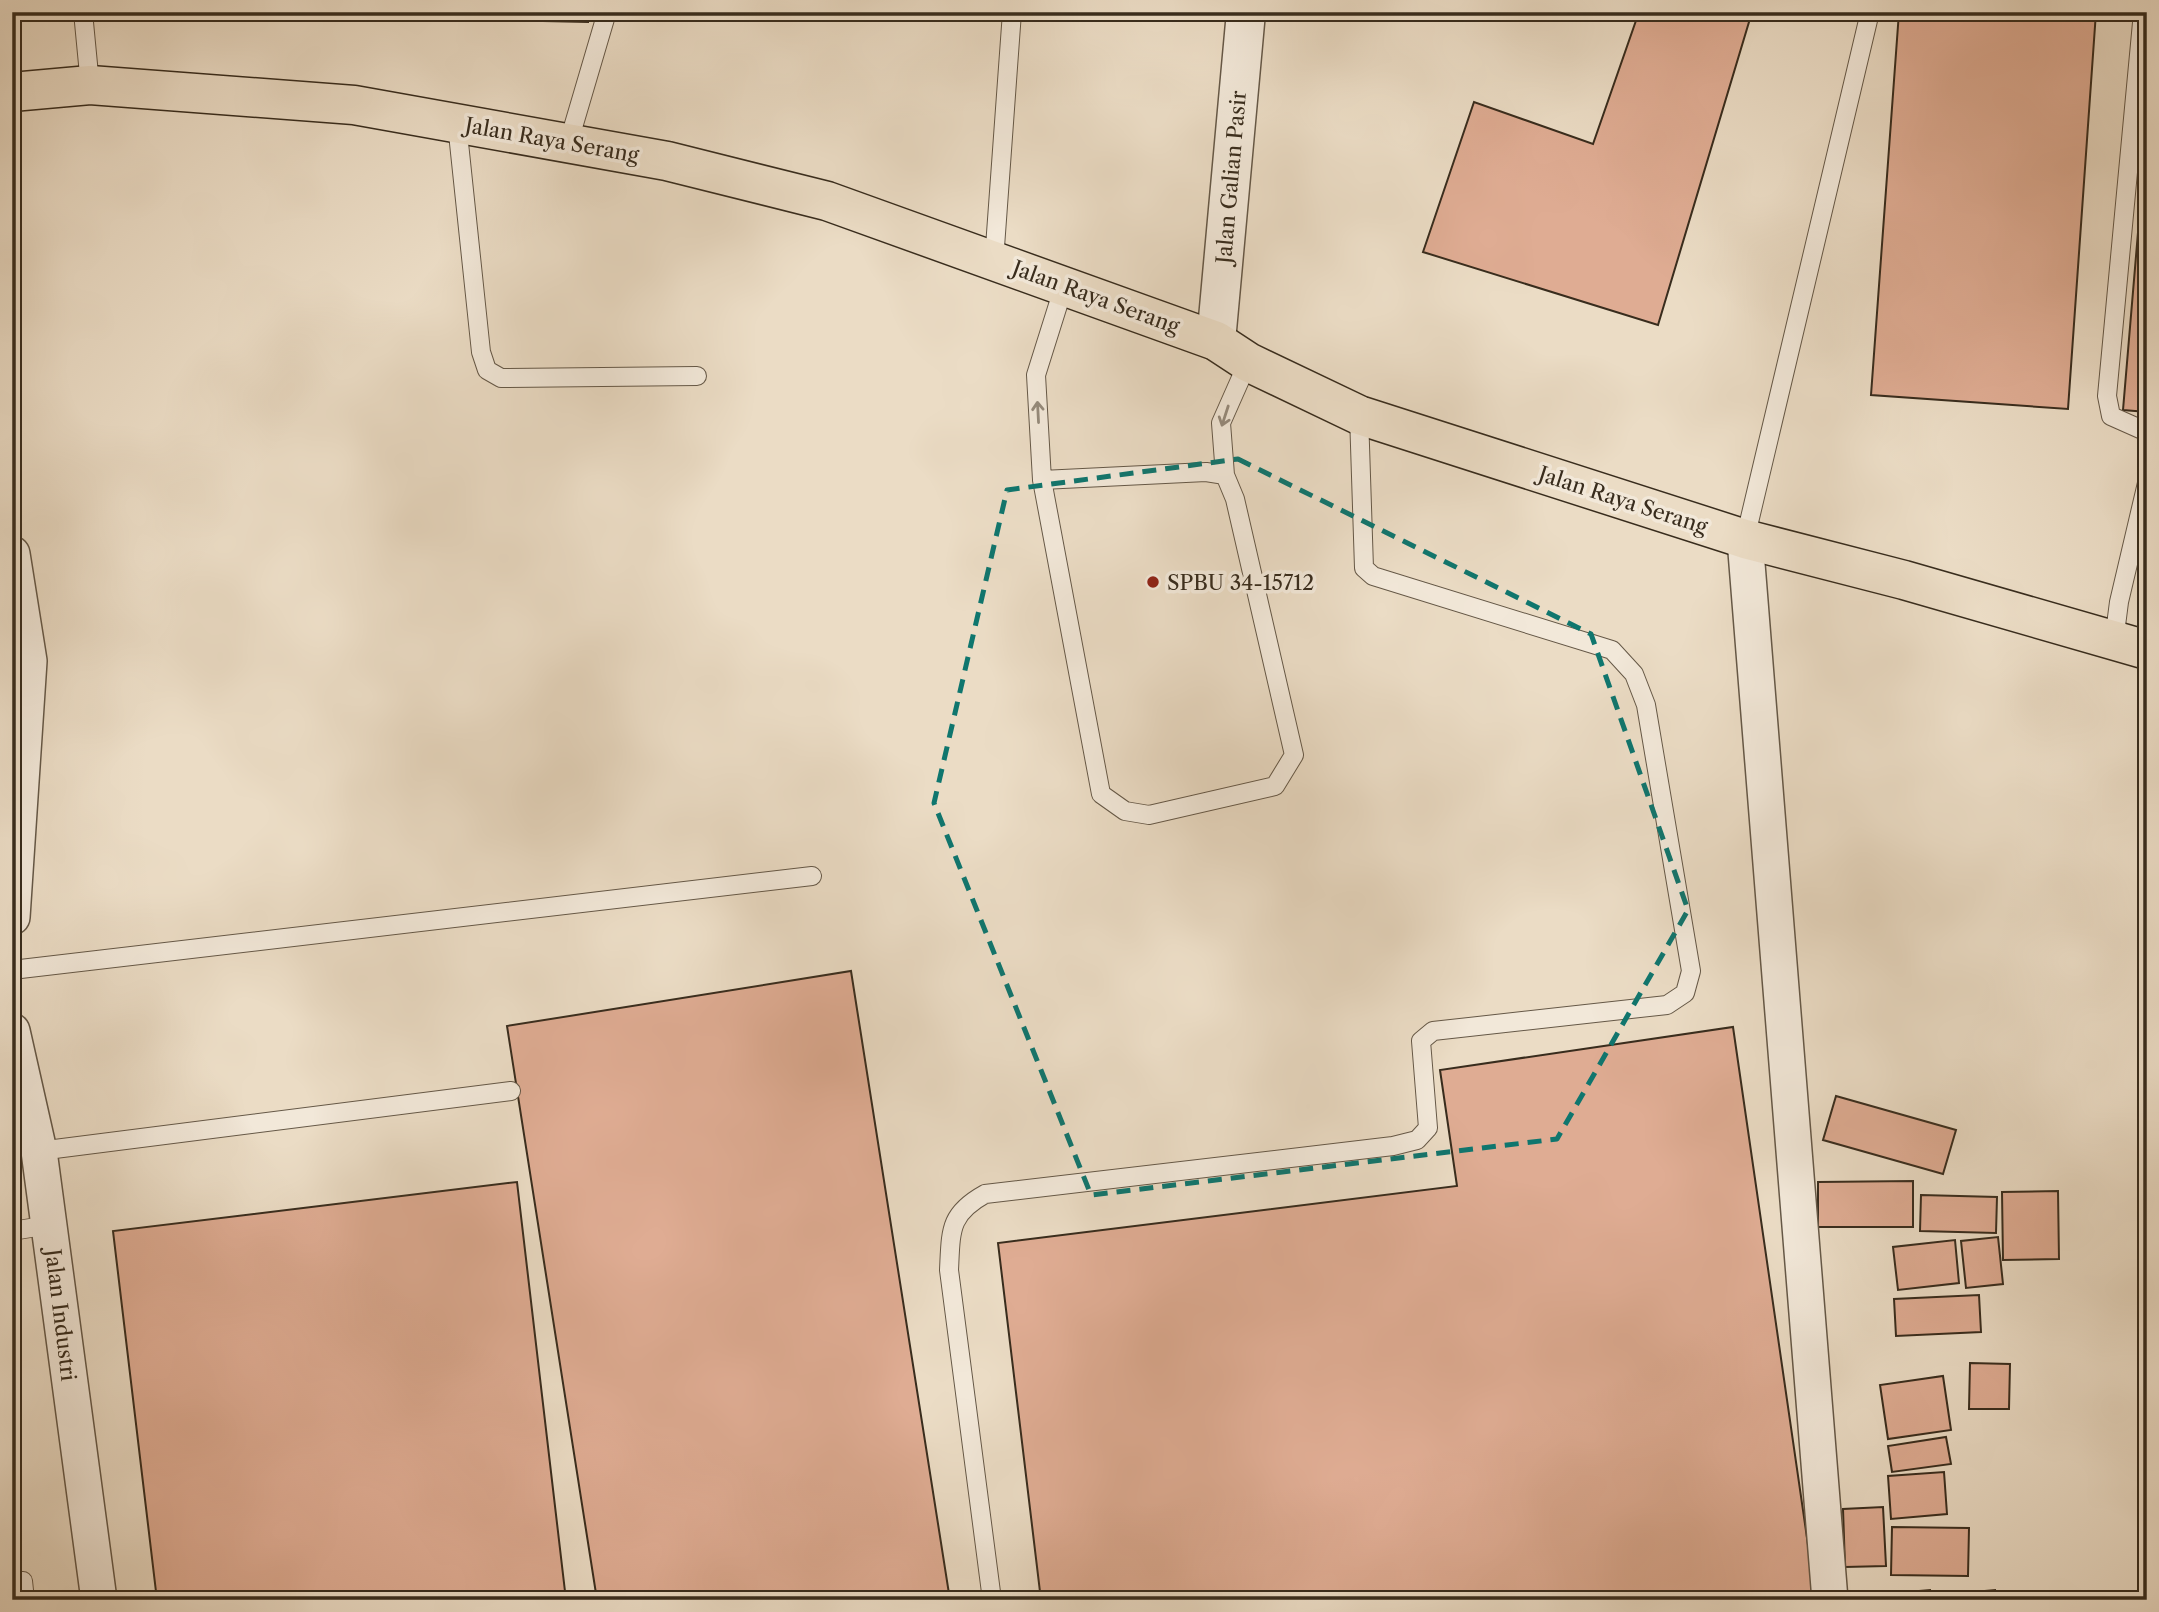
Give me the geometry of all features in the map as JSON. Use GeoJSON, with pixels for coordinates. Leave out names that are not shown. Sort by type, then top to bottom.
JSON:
{"type":"FeatureCollection","features":[{"type":"Feature","properties":{"kind":"highway","name":"Jalan Raya Serang"},"geometry":{"type":"LineString","coordinates":[[12,92],[90,85],[354,105],[667,160],[827,201],[1216,341],[1248,362],[1359,415],[1745,539],[1904,580],[2130,645]]}},
{"type":"Feature","properties":{"kind":"street","name":"Jalan Galian Pasir"},"geometry":{"type":"LineString","coordinates":[[1216,341],[1246,12]]}},
{"type":"Feature","properties":{"kind":"street"},"geometry":{"type":"LineString","coordinates":[[1745,539],[1830,1600]]}},
{"type":"Feature","properties":{"kind":"street"},"geometry":{"type":"LineString","coordinates":[[12,554],[29,661],[12,917]]}},
{"type":"Feature","properties":{"kind":"street","name":"Jalan Industri"},"geometry":{"type":"LineString","coordinates":[[12,1031],[39,1151],[99,1600]]}},
{"type":"Feature","properties":{"kind":"lane"},"geometry":{"type":"LineString","coordinates":[[83,12],[90,85]]}},
{"type":"Feature","properties":{"kind":"lane"},"geometry":{"type":"LineString","coordinates":[[569,141],[607,12]]}},
{"type":"Feature","properties":{"kind":"lane"},"geometry":{"type":"LineString","coordinates":[[994,261],[1012,12]]}},
{"type":"Feature","properties":{"kind":"lane"},"geometry":{"type":"LineString","coordinates":[[1745,539],[1870,12]]}},
{"type":"Feature","properties":{"kind":"lane"},"geometry":{"type":"LineString","coordinates":[[2143,12],[2107,396],[2111,416],[2147,432]]}},
{"type":"Feature","properties":{"kind":"lane"},"geometry":{"type":"LineString","coordinates":[[457,124],[481,352],[487,370],[501,378],[697,376]]}},
{"type":"Feature","properties":{"kind":"lane"},"geometry":{"type":"LineString","coordinates":[[1064,286],[1036,375],[1042,480],[1101,794],[1125,811],[1149,815],[1275,786],[1294,755],[1235,499],[1225,475],[1221,423],[1248,362]]}},
{"type":"Feature","properties":{"kind":"lane"},"geometry":{"type":"LineString","coordinates":[[992,1600],[949,1270],[950,1237],[962,1207],[985,1194],[1393,1146],[1417,1140],[1428,1128],[1421,1041],[1433,1031],[1667,1005],[1685,993],[1691,971],[1646,705],[1634,674],[1612,650],[1373,576],[1364,568],[1359,415]]}},
{"type":"Feature","properties":{"kind":"lane"},"geometry":{"type":"LineString","coordinates":[[1042,480],[1206,472],[1225,475]]}},
{"type":"Feature","properties":{"kind":"lane"},"geometry":{"type":"LineString","coordinates":[[2130,645],[2119,602],[2147,483]]}},
{"type":"Feature","properties":{"kind":"lane"},"geometry":{"type":"LineString","coordinates":[[12,970],[812,876]]}},
{"type":"Feature","properties":{"kind":"lane"},"geometry":{"type":"LineString","coordinates":[[39,1151],[511,1091]]}},
{"type":"Feature","properties":{"kind":"lane"},"geometry":{"type":"LineString","coordinates":[[12,1231],[49,1225]]}},
{"type":"Feature","properties":{"kind":"lane"},"geometry":{"type":"LineString","coordinates":[[23,1581],[25,1600]]}},
{"type":"Feature","properties":{"kind":"highlighted area"},"geometry":{"type":"Polygon","coordinates":[[[1238,459],[1591,634],[1688,910],[1557,1139],[1091,1195],[934,803],[1007,490],[1238,459]]]}},
{"type":"Feature","properties":{"kind":"building"},"geometry":{"type":"Polygon","coordinates":[[[405,12],[588,12],[588,22],[405,18],[405,12]]]}},
{"type":"Feature","properties":{"kind":"building"},"geometry":{"type":"Polygon","coordinates":[[[1639,12],[1752,12],[1658,325],[1423,252],[1474,102],[1593,144],[1639,12]]]}},
{"type":"Feature","properties":{"kind":"building"},"geometry":{"type":"Polygon","coordinates":[[[1899,12],[2096,12],[2068,409],[1871,395],[1899,12]]]}},
{"type":"Feature","properties":{"kind":"building"},"geometry":{"type":"Polygon","coordinates":[[[2147,126],[2147,412],[2123,410],[2147,126]]]}},
{"type":"Feature","properties":{"kind":"building"},"geometry":{"type":"Polygon","coordinates":[[[851,971],[950,1600],[597,1600],[507,1026],[851,971]]]}},
{"type":"Feature","properties":{"kind":"building"},"geometry":{"type":"Polygon","coordinates":[[[1733,1027],[1816,1600],[1041,1600],[998,1243],[1457,1186],[1440,1070],[1733,1027]]]}},
{"type":"Feature","properties":{"kind":"building"},"geometry":{"type":"Polygon","coordinates":[[[1836,1096],[1956,1130],[1943,1174],[1823,1140],[1836,1096]]]}},
{"type":"Feature","properties":{"kind":"building"},"geometry":{"type":"Polygon","coordinates":[[[1913,1181],[1913,1227],[1818,1227],[1818,1182],[1913,1181]]]}},
{"type":"Feature","properties":{"kind":"building"},"geometry":{"type":"Polygon","coordinates":[[[517,1182],[566,1600],[157,1600],[113,1231],[517,1182]]]}},
{"type":"Feature","properties":{"kind":"building"},"geometry":{"type":"Polygon","coordinates":[[[2058,1191],[2059,1259],[2003,1260],[2002,1192],[2058,1191]]]}},
{"type":"Feature","properties":{"kind":"building"},"geometry":{"type":"Polygon","coordinates":[[[1921,1195],[1997,1197],[1996,1233],[1920,1231],[1921,1195]]]}},
{"type":"Feature","properties":{"kind":"building"},"geometry":{"type":"Polygon","coordinates":[[[1998,1237],[2003,1284],[1966,1288],[1961,1241],[1998,1237]]]}},
{"type":"Feature","properties":{"kind":"building"},"geometry":{"type":"Polygon","coordinates":[[[1955,1240],[1959,1283],[1898,1290],[1893,1247],[1955,1240]]]}},
{"type":"Feature","properties":{"kind":"building"},"geometry":{"type":"Polygon","coordinates":[[[1979,1295],[1981,1332],[1896,1336],[1894,1299],[1979,1295]]]}},
{"type":"Feature","properties":{"kind":"building"},"geometry":{"type":"Polygon","coordinates":[[[1970,1363],[2010,1364],[2009,1409],[1969,1409],[1970,1363]]]}},
{"type":"Feature","properties":{"kind":"building"},"geometry":{"type":"Polygon","coordinates":[[[1943,1376],[1951,1430],[1888,1439],[1880,1385],[1943,1376]]]}},
{"type":"Feature","properties":{"kind":"building"},"geometry":{"type":"Polygon","coordinates":[[[1946,1437],[1951,1464],[1892,1472],[1888,1446],[1946,1437]]]}},
{"type":"Feature","properties":{"kind":"building"},"geometry":{"type":"Polygon","coordinates":[[[1944,1472],[1947,1514],[1891,1519],[1888,1476],[1944,1472]]]}},
{"type":"Feature","properties":{"kind":"building"},"geometry":{"type":"Polygon","coordinates":[[[1883,1507],[1886,1566],[1845,1567],[1843,1509],[1883,1507]]]}},
{"type":"Feature","properties":{"kind":"building"},"geometry":{"type":"Polygon","coordinates":[[[1892,1527],[1969,1528],[1968,1576],[1891,1575],[1892,1527]]]}},
{"type":"Feature","properties":{"kind":"building"},"geometry":{"type":"Polygon","coordinates":[[[1930,1590],[1931,1600],[1896,1600],[1896,1593],[1930,1590]]]}},
{"type":"Feature","properties":{"kind":"building"},"geometry":{"type":"Polygon","coordinates":[[[1995,1590],[1995,1600],[1951,1600],[1951,1594],[1995,1590]]]}},
{"type":"Feature","properties":{"kind":"place","name":"SPBU 34-15712"},"geometry":{"type":"Point","coordinates":[1153,582]}}]}
